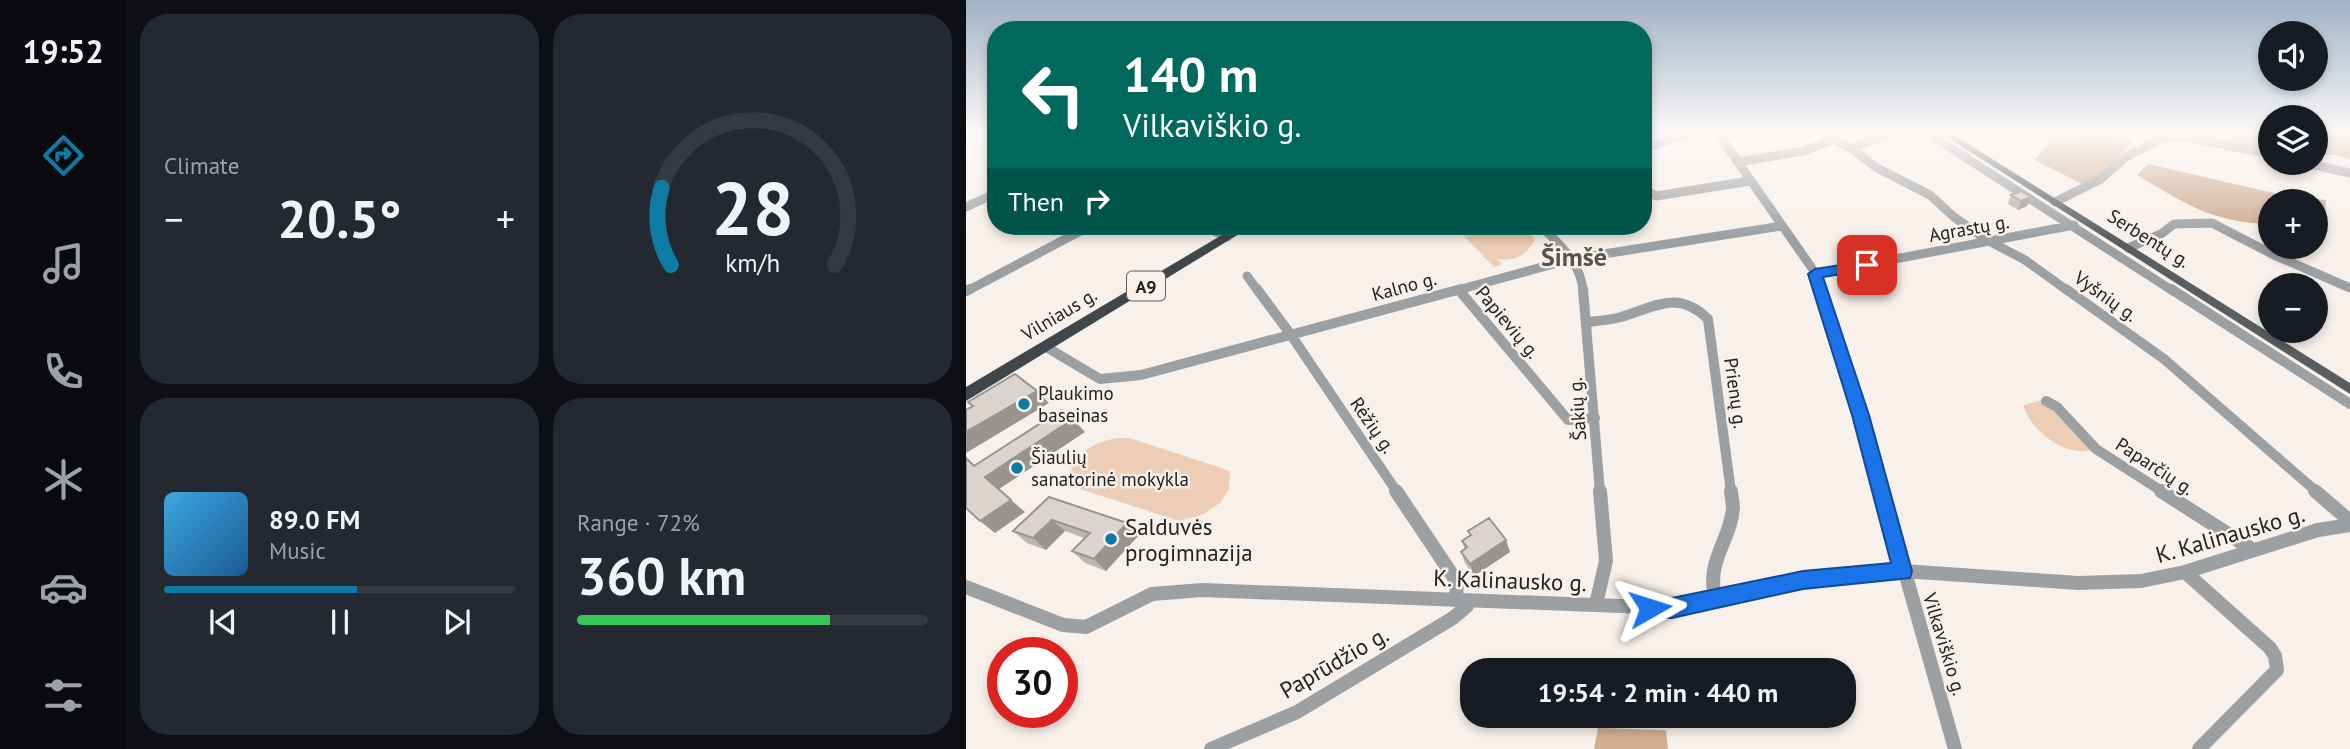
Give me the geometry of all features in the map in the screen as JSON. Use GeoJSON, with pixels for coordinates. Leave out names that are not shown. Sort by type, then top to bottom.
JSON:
{"type":"FeatureCollection","features":[{"type":"Feature","properties":{"kind":"highway","name":"Vilniaus g."},"geometry":{"type":"LineString","coordinates":[[966,395],[1230,235]]}},
{"type":"Feature","properties":{"kind":"main road","name":"Serbentų g."},"geometry":{"type":"LineString","coordinates":[[1999,167],[2350,388]]}},
{"type":"Feature","properties":{"kind":"street","name":"Vilkaviškio g."},"geometry":{"type":"LineString","coordinates":[[1740,167],[1815,274],[1860,415],[1955,749]]}},
{"type":"Feature","properties":{"kind":"street","name":"Vyšnių g."},"geometry":{"type":"LineString","coordinates":[[1876,167],[1930,195],[1954,217],[1987,240],[2025,260],[2164,359],[2350,523]]}},
{"type":"Feature","properties":{"kind":"street"},"geometry":{"type":"LineString","coordinates":[[1980,167],[2350,404]]}},
{"type":"Feature","properties":{"kind":"street"},"geometry":{"type":"LineString","coordinates":[[2055,202],[2101,178],[2114,167]]}},
{"type":"Feature","properties":{"kind":"street"},"geometry":{"type":"LineString","coordinates":[[2328,168],[2350,173]]}},
{"type":"Feature","properties":{"kind":"street"},"geometry":{"type":"LineString","coordinates":[[1652,194],[1656,196],[1750,181]]}},
{"type":"Feature","properties":{"kind":"street"},"geometry":{"type":"LineString","coordinates":[[966,207],[987,197]]}},
{"type":"Feature","properties":{"kind":"street","name":"Agrastų g."},"geometry":{"type":"LineString","coordinates":[[1815,274],[1892,261],[1987,240],[1999,241],[2086,222]]}},
{"type":"Feature","properties":{"kind":"street"},"geometry":{"type":"LineString","coordinates":[[2128,248],[2161,234],[2174,224],[2212,223],[2274,256],[2350,288]]}},
{"type":"Feature","properties":{"kind":"street","name":"Kalno g."},"geometry":{"type":"LineString","coordinates":[[1046,347],[1100,379],[1141,375],[1572,259],[1782,226]]}},
{"type":"Feature","properties":{"kind":"street"},"geometry":{"type":"LineString","coordinates":[[966,290],[1073,235]]}},
{"type":"Feature","properties":{"kind":"street"},"geometry":{"type":"LineString","coordinates":[[1223,235],[1227,237]]}},
{"type":"Feature","properties":{"kind":"street","name":"Šakių g."},"geometry":{"type":"LineString","coordinates":[[1549,235],[1572,259],[1582,280],[1588,322],[1606,561],[1596,604]]}},
{"type":"Feature","properties":{"kind":"street","name":"Rėžių g."},"geometry":{"type":"LineString","coordinates":[[1247,276],[1291,335],[1457,582],[1462,600]]}},
{"type":"Feature","properties":{"kind":"street","name":"Papievių g."},"geometry":{"type":"LineString","coordinates":[[1459,290],[1568,420],[1595,418]]}},
{"type":"Feature","properties":{"kind":"street","name":"Prienų g."},"geometry":{"type":"LineString","coordinates":[[1588,322],[1619,318],[1672,300],[1696,307],[1708,319],[1733,509],[1716,559],[1712,585],[1715,597]]}},
{"type":"Feature","properties":{"kind":"street","name":"Paparčių g."},"geometry":{"type":"LineString","coordinates":[[2046,401],[2057,407],[2096,449],[2253,550]]}},
{"type":"Feature","properties":{"kind":"street","name":"K. Kalinausko g."},"geometry":{"type":"LineString","coordinates":[[966,587],[1063,625],[1086,627],[1152,594],[1177,591],[1672,608],[1715,597],[1835,575],[1903,571],[2078,583],[2141,581],[2185,572],[2318,530],[2350,523]]}},
{"type":"Feature","properties":{"kind":"street"},"geometry":{"type":"LineString","coordinates":[[2185,572],[2270,648],[2277,663],[2277,670],[2199,749]]}},
{"type":"Feature","properties":{"kind":"street","name":"Paprūdžio g."},"geometry":{"type":"LineString","coordinates":[[1212,749],[1297,712],[1453,618],[1467,606],[1462,600]]}},
{"type":"Feature","properties":{"kind":"shaded area"},"geometry":{"type":"Polygon","coordinates":[[[2049,167],[2108,167],[2084,185],[2049,167]]]}},
{"type":"Feature","properties":{"kind":"shaded area"},"geometry":{"type":"Polygon","coordinates":[[[2145,167],[2161,167],[2258,189],[2258,223],[2232,220],[2185,203],[2137,175],[2145,167]]]}},
{"type":"Feature","properties":{"kind":"shaded area"},"geometry":{"type":"Polygon","coordinates":[[[1463,235],[1531,235],[1535,239],[1520,256],[1497,259],[1502,264],[1494,267],[1463,235]]]}},
{"type":"Feature","properties":{"kind":"shaded area"},"geometry":{"type":"Polygon","coordinates":[[[2042,400],[2096,449],[2074,450],[2053,442],[2044,435],[2024,408],[2024,405],[2042,400]]]}},
{"type":"Feature","properties":{"kind":"shaded area"},"geometry":{"type":"Polygon","coordinates":[[[1118,438],[1129,438],[1222,468],[1230,472],[1229,489],[1221,502],[1204,514],[1179,521],[1074,487],[1069,481],[1074,463],[1079,457],[1092,446],[1118,438]]]}},
{"type":"Feature","properties":{"kind":"shaded area"},"geometry":{"type":"Polygon","coordinates":[[[1598,728],[1666,730],[1668,749],[1594,749],[1598,728]]]}},
{"type":"Feature","properties":{"kind":"building"},"geometry":{"type":"Polygon","coordinates":[[[2021,191],[2031,197],[2021,201],[2011,195],[2021,191]]]}},
{"type":"Feature","properties":{"kind":"building"},"geometry":{"type":"Polygon","coordinates":[[[1015,374],[1037,391],[966,432],[966,410],[973,406],[968,402],[1015,374]]]}},
{"type":"Feature","properties":{"kind":"building"},"geometry":{"type":"Polygon","coordinates":[[[1061,410],[1073,419],[985,477],[1011,500],[980,521],[966,508],[966,458],[974,466],[1061,410]]]}},
{"type":"Feature","properties":{"kind":"building"},"geometry":{"type":"Polygon","coordinates":[[[1049,497],[1127,523],[1094,559],[1072,551],[1090,533],[1052,520],[1033,538],[1013,531],[1049,497]]]}},
{"type":"Feature","properties":{"kind":"building"},"geometry":{"type":"Polygon","coordinates":[[[1489,518],[1506,540],[1470,564],[1461,552],[1467,547],[1462,541],[1471,535],[1468,531],[1489,518]]]}},
{"type":"Feature","properties":{"kind":"place","name":"Plaukimo baseinas"},"geometry":{"type":"Point","coordinates":[1024,404]}},
{"type":"Feature","properties":{"kind":"place","name":"Šiaulių sanatorinė mokykla"},"geometry":{"type":"Point","coordinates":[1017,468]}},
{"type":"Feature","properties":{"kind":"place","name":"Salduvės progimnazija"},"geometry":{"type":"Point","coordinates":[1111,539]}},
{"type":"Feature","properties":{"kind":"district","name":"Šimšė"},"geometry":{"type":"Point","coordinates":[1574,256]}},
{"type":"Feature","properties":{"kind":"route"},"geometry":{"type":"LineString","coordinates":[[1650,608],[1672,608],[1715,597],[1835,575],[1903,571],[1860,415],[1815,274],[1867,265]]}}]}
